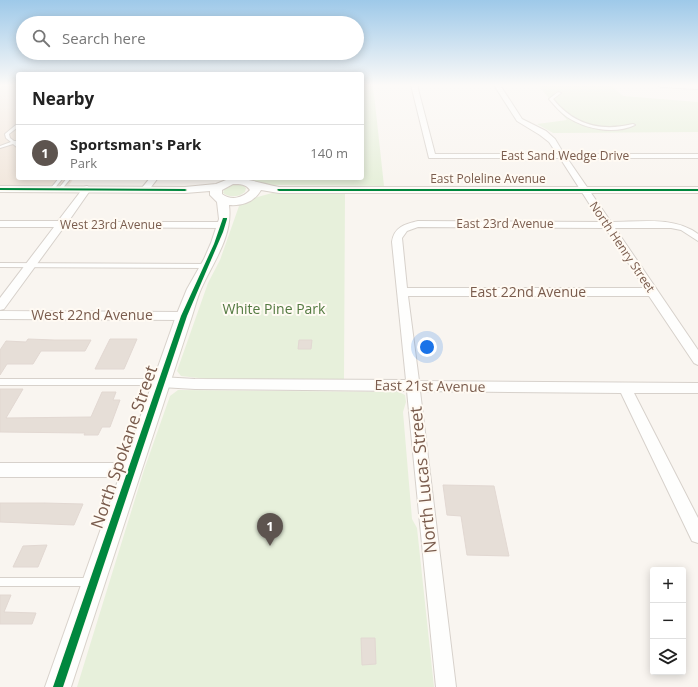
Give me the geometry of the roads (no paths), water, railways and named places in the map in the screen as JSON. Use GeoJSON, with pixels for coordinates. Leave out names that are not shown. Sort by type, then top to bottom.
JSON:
{"type":"FeatureCollection","features":[{"type":"Feature","properties":{"kind":"main road"},"geometry":{"type":"LineString","coordinates":[[0,189],[58,185],[86,189],[248,189]]}},
{"type":"Feature","properties":{"kind":"main road"},"geometry":{"type":"LineString","coordinates":[[223,188],[248,189]]}},
{"type":"Feature","properties":{"kind":"main road","name":"North Spokane Street"},"geometry":{"type":"LineString","coordinates":[[223,188],[224,222]]}},
{"type":"Feature","properties":{"kind":"main road","name":"East Poleline Avenue"},"geometry":{"type":"LineString","coordinates":[[248,189],[698,190]]}},
{"type":"Feature","properties":{"kind":"main road","name":"North Spokane Street"},"geometry":{"type":"LineString","coordinates":[[58,687],[194,289],[207,266],[224,222],[248,189]]}},
{"type":"Feature","properties":{"kind":"street","name":"East Sand Wedge Drive"},"geometry":{"type":"LineString","coordinates":[[422,117],[432,156],[698,156]]}},
{"type":"Feature","properties":{"kind":"street","name":"North Henry Street"},"geometry":{"type":"LineString","coordinates":[[516,117],[523,123],[548,137],[563,156],[584,190],[698,360]]}},
{"type":"Feature","properties":{"kind":"street"},"geometry":{"type":"LineString","coordinates":[[145,189],[152,180]]}},
{"type":"Feature","properties":{"kind":"street"},"geometry":{"type":"LineString","coordinates":[[0,306],[86,189]]}},
{"type":"Feature","properties":{"kind":"street","name":"West 23rd Avenue"},"geometry":{"type":"LineString","coordinates":[[0,224],[224,222]]}},
{"type":"Feature","properties":{"kind":"street","name":"East 23rd Avenue"},"geometry":{"type":"LineString","coordinates":[[404,228],[418,224],[672,225],[684,228],[696,236]]}},
{"type":"Feature","properties":{"kind":"street","name":"North Lucas Street"},"geometry":{"type":"LineString","coordinates":[[404,228],[398,235],[397,242],[404,292],[412,385],[446,687]]}},
{"type":"Feature","properties":{"kind":"street","name":"East 22nd Avenue"},"geometry":{"type":"LineString","coordinates":[[404,292],[653,292]]}},
{"type":"Feature","properties":{"kind":"street","name":"West 22nd Avenue"},"geometry":{"type":"LineString","coordinates":[[0,315],[184,316]]}},
{"type":"Feature","properties":{"kind":"street","name":"East 21st Avenue"},"geometry":{"type":"LineString","coordinates":[[161,382],[195,384],[698,388]]}},
{"type":"Feature","properties":{"kind":"street"},"geometry":{"type":"LineString","coordinates":[[625,388],[698,535]]}},
{"type":"Feature","properties":{"kind":"street"},"geometry":{"type":"LineString","coordinates":[[0,470],[131,470]]}},
{"type":"Feature","properties":{"kind":"lane"},"geometry":{"type":"LineString","coordinates":[[570,117],[593,128],[610,130],[633,125]]}},
{"type":"Feature","properties":{"kind":"lane"},"geometry":{"type":"LineString","coordinates":[[16,127],[7,134],[8,138],[16,142]]}},
{"type":"Feature","properties":{"kind":"lane"},"geometry":{"type":"LineString","coordinates":[[0,147],[16,142]]}},
{"type":"Feature","properties":{"kind":"lane"},"geometry":{"type":"LineString","coordinates":[[0,265],[207,266]]}},
{"type":"Feature","properties":{"kind":"lane"},"geometry":{"type":"LineString","coordinates":[[0,382],[161,382]]}},
{"type":"Feature","properties":{"kind":"lane"},"geometry":{"type":"LineString","coordinates":[[0,582],[94,582]]}},
{"type":"Feature","properties":{"kind":"place","name":"Sportsman's Park"},"geometry":{"type":"Point","coordinates":[270,546]}},
{"type":"Feature","properties":{"kind":"park label","name":"White Pine Park"},"geometry":{"type":"Point","coordinates":[274,309]}}]}
